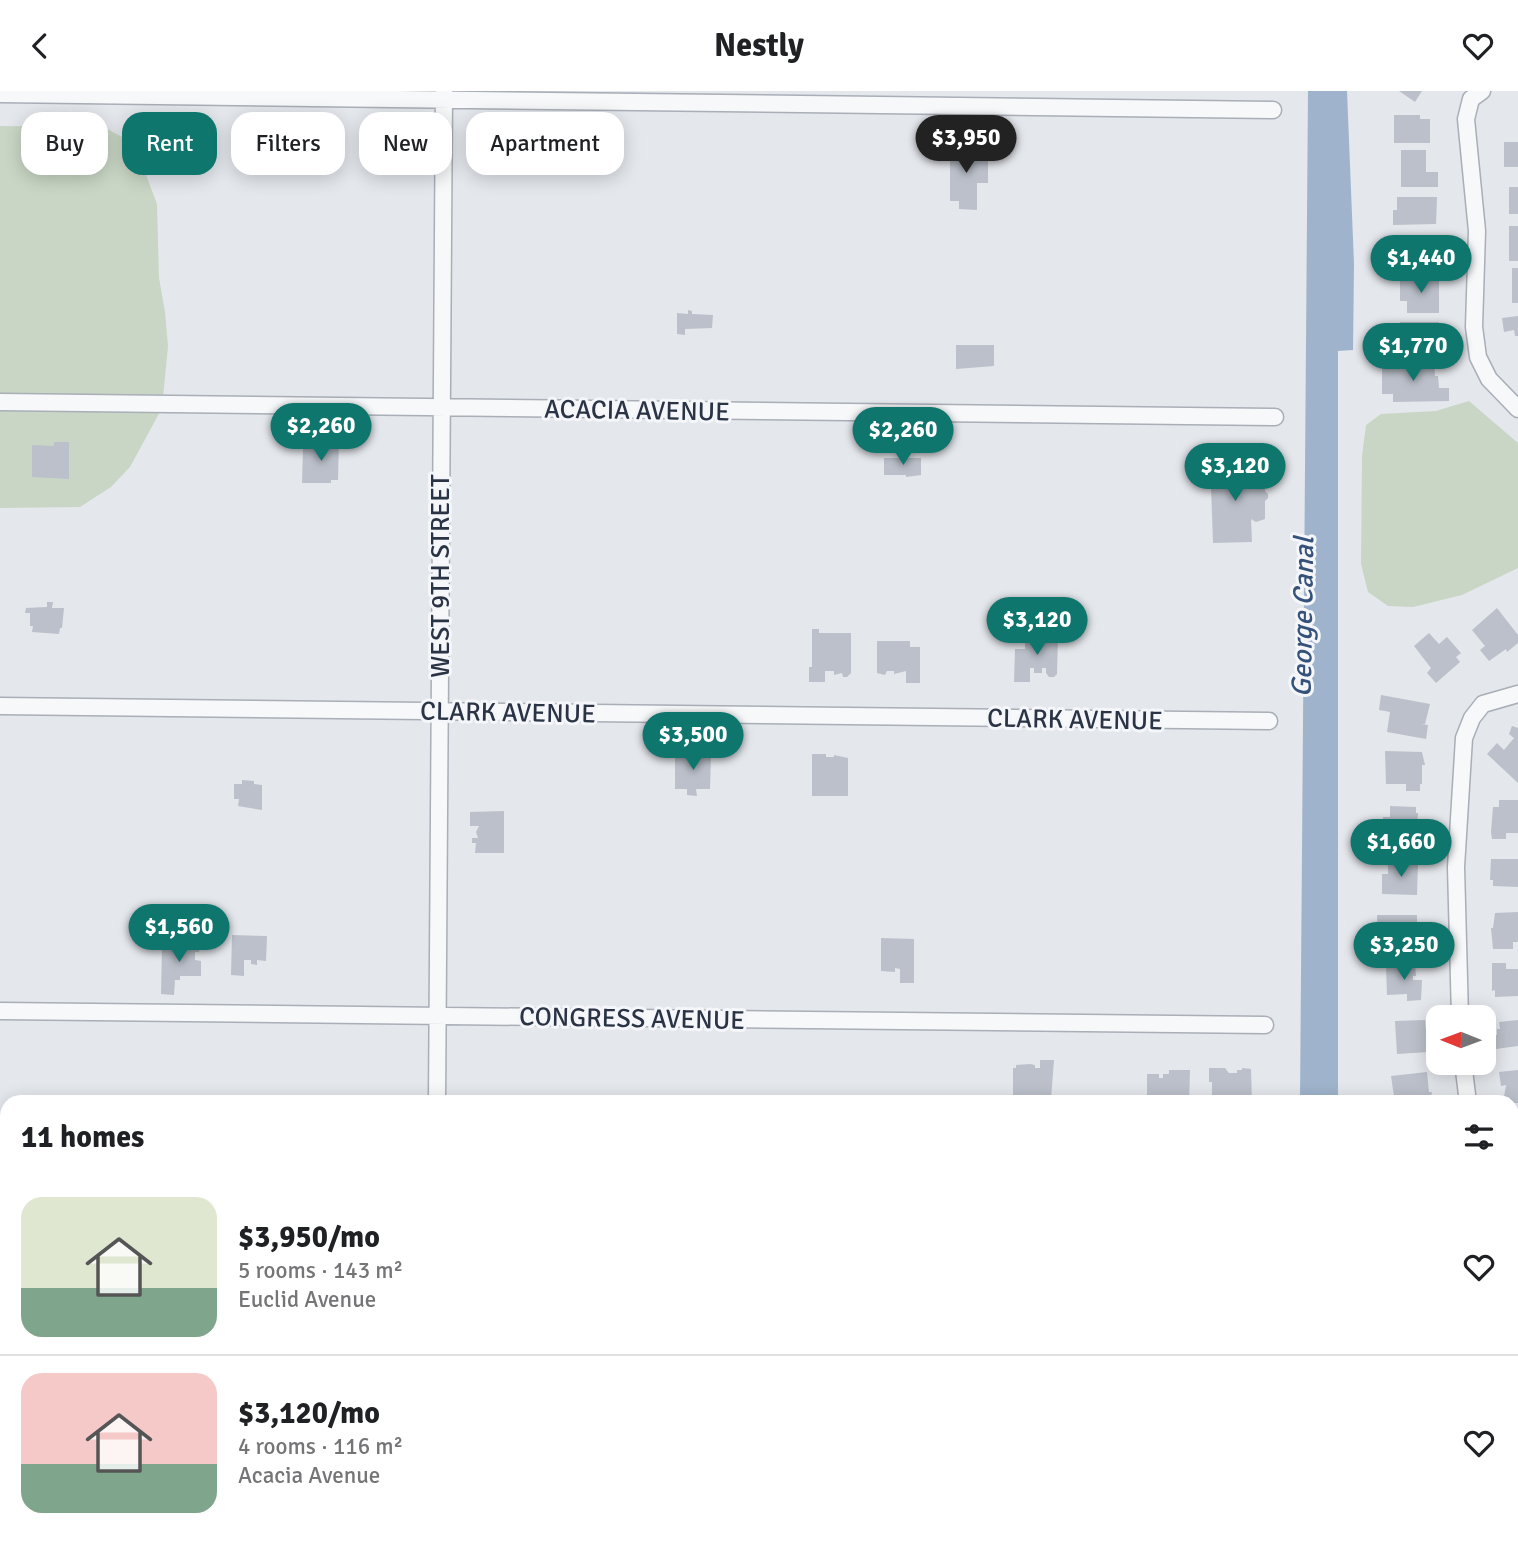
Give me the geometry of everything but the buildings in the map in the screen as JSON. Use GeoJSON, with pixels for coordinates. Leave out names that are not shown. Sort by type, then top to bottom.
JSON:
{"type":"FeatureCollection","features":[{"type":"Feature","properties":{"kind":"street"},"geometry":{"type":"LineString","coordinates":[[1482,91],[1471,99],[1466,119],[1477,231],[1474,327],[1478,356],[1489,379],[1518,409]]}},
{"type":"Feature","properties":{"kind":"street"},"geometry":{"type":"LineString","coordinates":[[0,95],[444,96],[1273,110]]}},
{"type":"Feature","properties":{"kind":"street","name":"WEST 9TH STREET"},"geometry":{"type":"LineString","coordinates":[[437,1095],[444,96]]}},
{"type":"Feature","properties":{"kind":"street","name":"ACACIA AVENUE"},"geometry":{"type":"LineString","coordinates":[[0,402],[1275,418]]}},
{"type":"Feature","properties":{"kind":"street"},"geometry":{"type":"LineString","coordinates":[[1460,1005],[1456,867],[1464,738],[1472,718],[1483,704],[1518,694]]}},
{"type":"Feature","properties":{"kind":"street","name":"CLARK AVENUE"},"geometry":{"type":"LineString","coordinates":[[0,706],[1269,721]]}},
{"type":"Feature","properties":{"kind":"street","name":"CONGRESS AVENUE"},"geometry":{"type":"LineString","coordinates":[[0,1011],[1265,1025]]}},
{"type":"Feature","properties":{"kind":"street"},"geometry":{"type":"LineString","coordinates":[[1465,1075],[1467,1095]]}},
{"type":"Feature","properties":{"kind":"green space"},"geometry":{"type":"Polygon","coordinates":[[[0,126],[21,126],[21,175],[108,175],[108,130],[122,137],[122,175],[146,175],[157,204],[159,278],[168,346],[162,408],[130,467],[111,487],[80,507],[0,508],[0,126]]]}},
{"type":"Feature","properties":{"kind":"green space"},"geometry":{"type":"Polygon","coordinates":[[[1469,401],[1518,443],[1518,568],[1462,595],[1413,607],[1388,606],[1368,592],[1361,564],[1362,456],[1366,425],[1381,414],[1436,411],[1469,401]]]}},
{"type":"Feature","properties":{"kind":"water"},"geometry":{"type":"Polygon","coordinates":[[[1308,91],[1347,91],[1354,264],[1353,350],[1338,351],[1338,1095],[1300,1095],[1308,91]]]}},
{"type":"Feature","properties":{"kind":"water label","name":"George Canal"},"geometry":{"type":"Point","coordinates":[1302,617]}}]}
